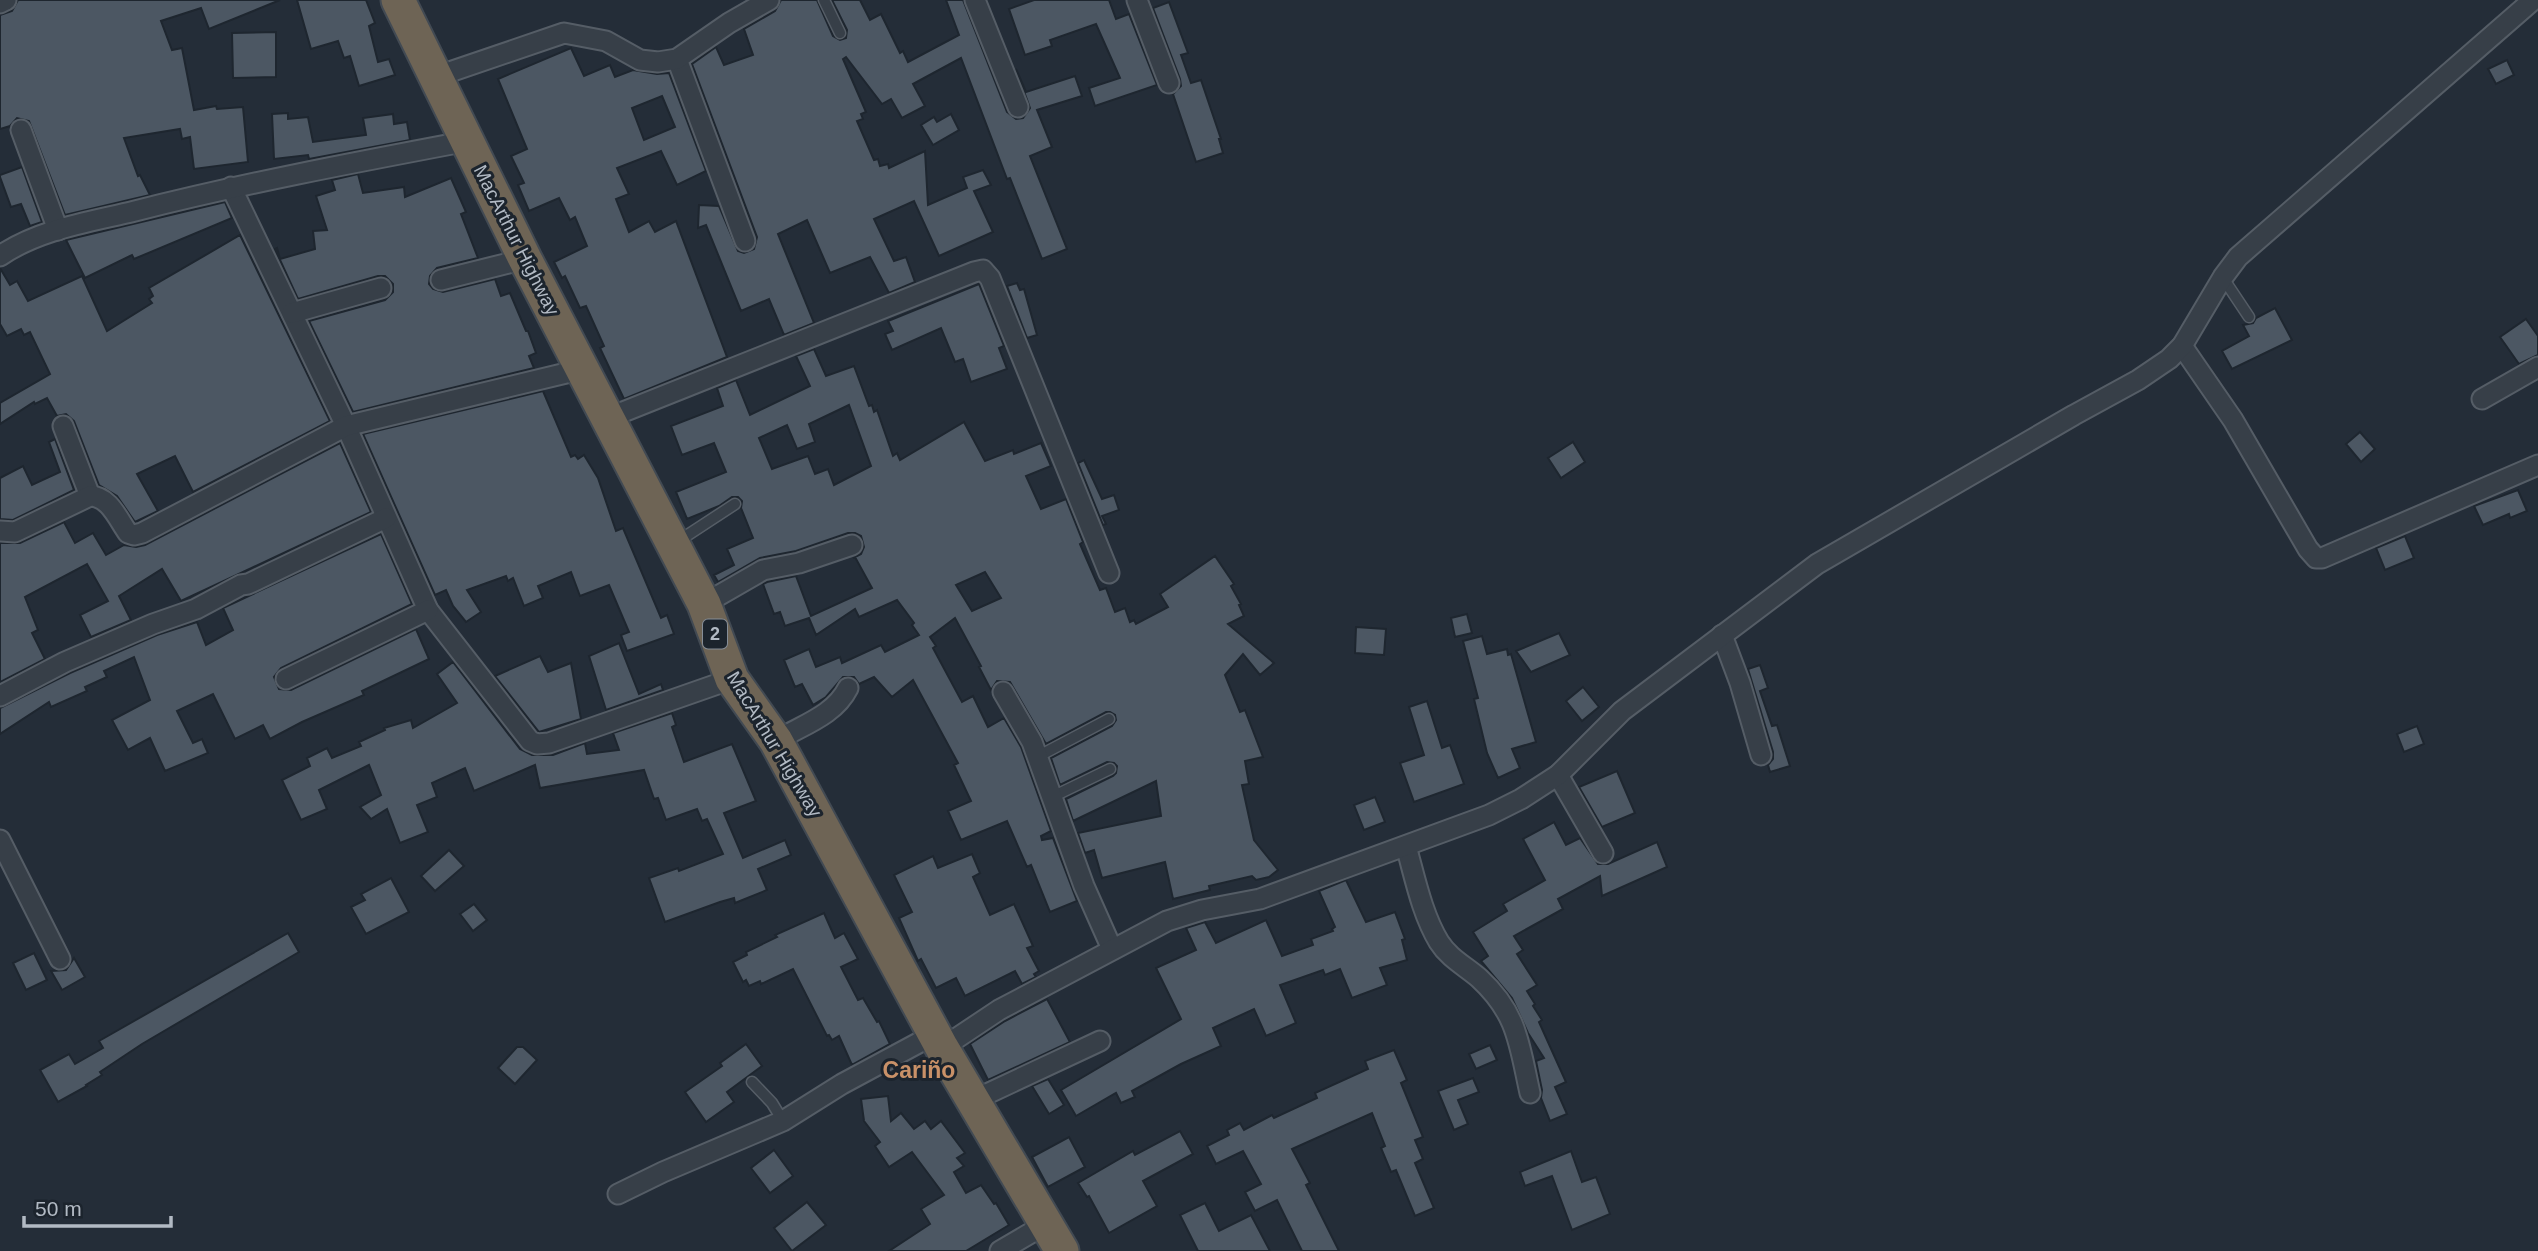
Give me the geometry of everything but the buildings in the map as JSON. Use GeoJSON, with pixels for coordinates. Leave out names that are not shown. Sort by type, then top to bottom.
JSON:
{"type":"FeatureCollection","features":[{"type":"Feature","properties":{"kind":"highway","name":"MacArthur Highway"},"geometry":{"type":"LineString","coordinates":[[398,0],[526,258],[704,604],[732,679],[776,741],[939,1041],[1054,1237]]}},
{"type":"Feature","properties":{"kind":"street"},"geometry":{"type":"LineString","coordinates":[[0,3],[6,0]]}},
{"type":"Feature","properties":{"kind":"street"},"geometry":{"type":"LineString","coordinates":[[975,0],[1018,107]]}},
{"type":"Feature","properties":{"kind":"street"},"geometry":{"type":"LineString","coordinates":[[1137,0],[1168,83]]}},
{"type":"Feature","properties":{"kind":"street"},"geometry":{"type":"LineString","coordinates":[[618,1194],[782,1121],[842,1084],[939,1041],[1167,922],[1202,910],[1260,899],[1489,815],[1521,799],[1558,775],[1622,711],[1817,564],[2138,380],[2169,359],[2182,346],[2238,257],[2533,0]]}},
{"type":"Feature","properties":{"kind":"street"},"geometry":{"type":"LineString","coordinates":[[435,77],[564,33],[606,41],[640,60],[658,62],[677,59],[759,3]]}},
{"type":"Feature","properties":{"kind":"street"},"geometry":{"type":"LineString","coordinates":[[677,59],[745,241]]}},
{"type":"Feature","properties":{"kind":"street"},"geometry":{"type":"LineString","coordinates":[[21,130],[58,230]]}},
{"type":"Feature","properties":{"kind":"street"},"geometry":{"type":"LineString","coordinates":[[0,256],[12,248],[58,230],[231,187],[468,141]]}},
{"type":"Feature","properties":{"kind":"street"},"geometry":{"type":"LineString","coordinates":[[231,187],[346,426],[428,610],[530,741],[537,744],[549,743],[732,679]]}},
{"type":"Feature","properties":{"kind":"street"},"geometry":{"type":"LineString","coordinates":[[441,280],[526,258]]}},
{"type":"Feature","properties":{"kind":"street"},"geometry":{"type":"LineString","coordinates":[[608,418],[983,270],[990,278],[1109,573]]}},
{"type":"Feature","properties":{"kind":"street"},"geometry":{"type":"LineString","coordinates":[[292,313],[381,288]]}},
{"type":"Feature","properties":{"kind":"street"},"geometry":{"type":"LineString","coordinates":[[2182,346],[2234,420],[2308,549],[2316,558],[2322,558],[2538,465]]}},
{"type":"Feature","properties":{"kind":"street"},"geometry":{"type":"LineString","coordinates":[[2482,399],[2538,367]]}},
{"type":"Feature","properties":{"kind":"street"},"geometry":{"type":"LineString","coordinates":[[0,531],[15,532],[90,496],[99,496],[106,501],[128,533],[142,533],[346,426],[583,369]]}},
{"type":"Feature","properties":{"kind":"street"},"geometry":{"type":"LineString","coordinates":[[64,426],[90,496]]}},
{"type":"Feature","properties":{"kind":"street"},"geometry":{"type":"LineString","coordinates":[[0,696],[65,662],[153,624],[196,609],[241,585],[386,518]]}},
{"type":"Feature","properties":{"kind":"street"},"geometry":{"type":"LineString","coordinates":[[704,604],[763,570],[799,563],[852,545]]}},
{"type":"Feature","properties":{"kind":"street"},"geometry":{"type":"LineString","coordinates":[[286,679],[428,610]]}},
{"type":"Feature","properties":{"kind":"street"},"geometry":{"type":"LineString","coordinates":[[1722,635],[1740,683],[1761,755]]}},
{"type":"Feature","properties":{"kind":"street"},"geometry":{"type":"LineString","coordinates":[[776,741],[829,713],[841,702],[848,688]]}},
{"type":"Feature","properties":{"kind":"street"},"geometry":{"type":"LineString","coordinates":[[1003,692],[1032,742],[1084,886],[1112,949]]}},
{"type":"Feature","properties":{"kind":"street"},"geometry":{"type":"LineString","coordinates":[[1558,775],[1604,853]]}},
{"type":"Feature","properties":{"kind":"street"},"geometry":{"type":"LineString","coordinates":[[0,840],[60,959]]}},
{"type":"Feature","properties":{"kind":"street"},"geometry":{"type":"LineString","coordinates":[[1406,846],[1421,899],[1438,940],[1447,954],[1478,978],[1505,1006],[1514,1024],[1530,1093]]}},
{"type":"Feature","properties":{"kind":"street"},"geometry":{"type":"LineString","coordinates":[[974,1100],[1100,1041]]}},
{"type":"Feature","properties":{"kind":"street"},"geometry":{"type":"LineString","coordinates":[[1000,1251],[1054,1237]]}},
{"type":"Feature","properties":{"kind":"lane"},"geometry":{"type":"LineString","coordinates":[[824,0],[840,33]]}},
{"type":"Feature","properties":{"kind":"lane"},"geometry":{"type":"LineString","coordinates":[[2223,277],[2249,317]]}},
{"type":"Feature","properties":{"kind":"lane"},"geometry":{"type":"LineString","coordinates":[[673,544],[735,504]]}},
{"type":"Feature","properties":{"kind":"lane"},"geometry":{"type":"LineString","coordinates":[[1037,757],[1109,719]]}},
{"type":"Feature","properties":{"kind":"lane"},"geometry":{"type":"LineString","coordinates":[[1052,797],[1110,769]]}},
{"type":"Feature","properties":{"kind":"lane"},"geometry":{"type":"LineString","coordinates":[[752,1082],[772,1103],[782,1121]]}},
{"type":"Feature","properties":{"kind":"district","name":"Cariño"},"geometry":{"type":"Point","coordinates":[919,1070]}}]}
